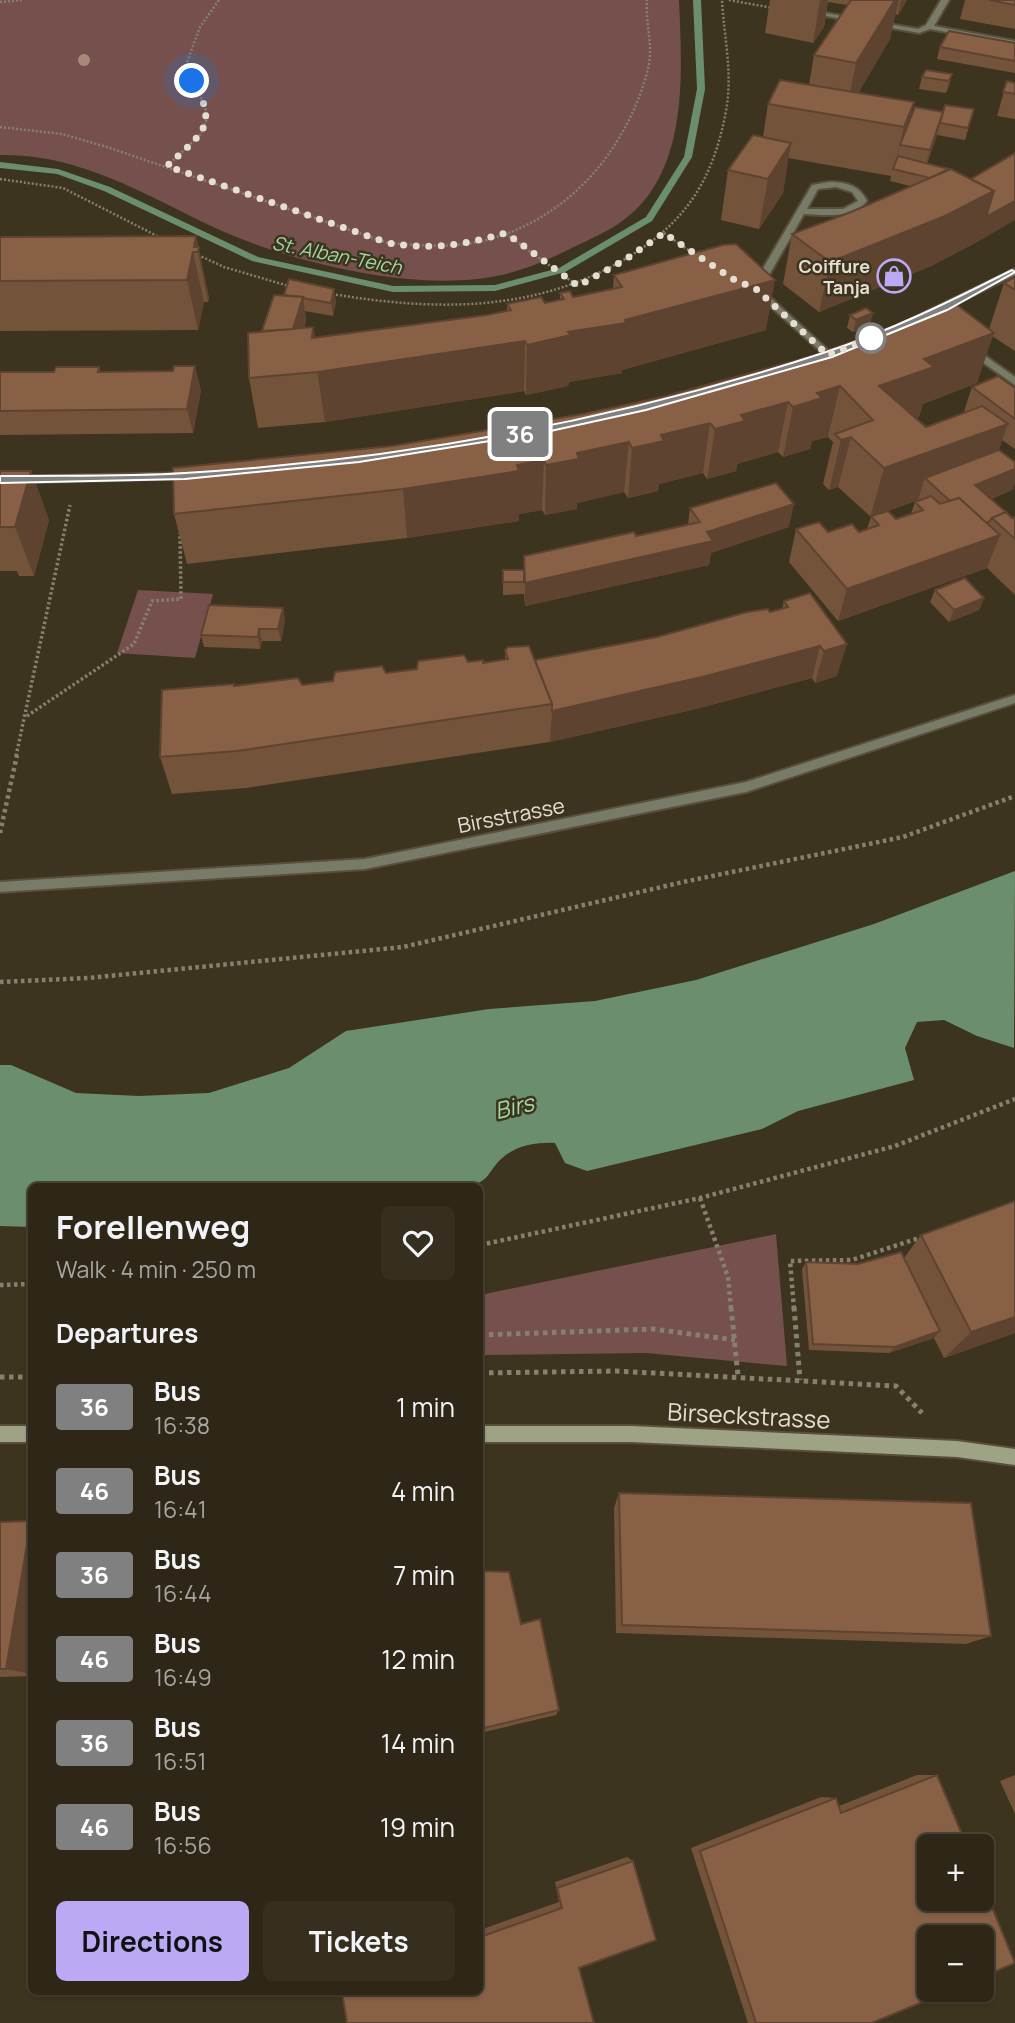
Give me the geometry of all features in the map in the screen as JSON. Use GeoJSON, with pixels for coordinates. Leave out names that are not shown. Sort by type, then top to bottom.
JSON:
{"type":"FeatureCollection","features":[{"type":"Feature","properties":{"kind":"main road"},"geometry":{"type":"LineString","coordinates":[[0,1434],[28,1434]]}},
{"type":"Feature","properties":{"kind":"main road","name":"Birseckstrasse"},"geometry":{"type":"LineString","coordinates":[[483,1434],[631,1434],[957,1449],[1015,1457]]}},
{"type":"Feature","properties":{"kind":"street"},"geometry":{"type":"LineString","coordinates":[[929,27],[945,0]]}},
{"type":"Feature","properties":{"kind":"street"},"geometry":{"type":"LineString","coordinates":[[790,8],[919,31],[929,27],[1015,43]]}},
{"type":"Feature","properties":{"kind":"street"},"geometry":{"type":"LineString","coordinates":[[800,211],[849,211],[859,208],[863,201],[861,195],[847,187],[815,187],[800,211],[756,289],[834,352],[816,358]]}},
{"type":"Feature","properties":{"kind":"street"},"geometry":{"type":"LineString","coordinates":[[892,330],[928,320],[1015,272]]}},
{"type":"Feature","properties":{"kind":"street"},"geometry":{"type":"LineString","coordinates":[[962,345],[1015,382]]}},
{"type":"Feature","properties":{"kind":"street"},"geometry":{"type":"LineString","coordinates":[[0,480],[198,475]]}},
{"type":"Feature","properties":{"kind":"street","name":"Birsstrasse"},"geometry":{"type":"LineString","coordinates":[[0,887],[365,864],[747,787],[1015,699]]}},
{"type":"Feature","properties":{"kind":"path"},"geometry":{"type":"LineString","coordinates":[[0,2],[23,0]]}},
{"type":"Feature","properties":{"kind":"path"},"geometry":{"type":"LineString","coordinates":[[167,166],[201,134],[208,116],[187,62],[200,27],[219,0]]}},
{"type":"Feature","properties":{"kind":"path"},"geometry":{"type":"LineString","coordinates":[[0,127],[62,134],[167,166],[388,243],[423,249],[465,245],[506,233],[562,206],[591,181],[624,137],[649,66],[644,14],[647,0]]}},
{"type":"Feature","properties":{"kind":"path"},"geometry":{"type":"LineString","coordinates":[[323,293],[386,304],[445,307],[502,305],[578,286],[623,261],[664,233],[694,201],[710,165],[726,111],[731,73],[722,0]]}},
{"type":"Feature","properties":{"kind":"path"},"geometry":{"type":"LineString","coordinates":[[729,0],[790,8]]}},
{"type":"Feature","properties":{"kind":"path"},"geometry":{"type":"LineString","coordinates":[[0,179],[29,181],[63,188],[162,238]]}},
{"type":"Feature","properties":{"kind":"path"},"geometry":{"type":"LineString","coordinates":[[506,233],[578,286]]}},
{"type":"Feature","properties":{"kind":"path"},"geometry":{"type":"LineString","coordinates":[[664,233],[704,260]]}},
{"type":"Feature","properties":{"kind":"path"},"geometry":{"type":"LineString","coordinates":[[193,253],[224,267],[298,288]]}},
{"type":"Feature","properties":{"kind":"path"},"geometry":{"type":"LineString","coordinates":[[0,833],[75,480]]}},
{"type":"Feature","properties":{"kind":"path"},"geometry":{"type":"LineString","coordinates":[[25,717],[134,644],[152,601],[181,599],[180,520]]}},
{"type":"Feature","properties":{"kind":"path"},"geometry":{"type":"LineString","coordinates":[[0,982],[88,978],[402,947],[683,882],[903,837],[1015,796]]}},
{"type":"Feature","properties":{"kind":"path"},"geometry":{"type":"LineString","coordinates":[[483,1244],[700,1198],[895,1146],[1015,1099]]}},
{"type":"Feature","properties":{"kind":"path"},"geometry":{"type":"LineString","coordinates":[[700,1198],[728,1277],[738,1376]]}},
{"type":"Feature","properties":{"kind":"path"},"geometry":{"type":"LineString","coordinates":[[800,1380],[790,1261],[852,1260],[927,1235]]}},
{"type":"Feature","properties":{"kind":"path"},"geometry":{"type":"LineString","coordinates":[[0,1285],[28,1284]]}},
{"type":"Feature","properties":{"kind":"path"},"geometry":{"type":"LineString","coordinates":[[483,1335],[653,1329],[735,1340]]}},
{"type":"Feature","properties":{"kind":"path"},"geometry":{"type":"LineString","coordinates":[[483,1373],[616,1371],[896,1386],[957,1449]]}},
{"type":"Feature","properties":{"kind":"path"},"geometry":{"type":"LineString","coordinates":[[0,1377],[28,1377]]}},
{"type":"Feature","properties":{"kind":"shaded area"},"geometry":{"type":"Polygon","coordinates":[[[0,0],[679,0],[681,60],[677,122],[670,152],[658,180],[641,204],[618,224],[558,255],[512,273],[468,280],[392,277],[352,271],[240,239],[134,188],[82,168],[28,156],[0,155],[0,0]]]}},
{"type":"Feature","properties":{"kind":"shaded area"},"geometry":{"type":"Polygon","coordinates":[[[138,590],[213,594],[195,658],[117,653],[138,590]]]}},
{"type":"Feature","properties":{"kind":"shaded area"},"geometry":{"type":"Polygon","coordinates":[[[776,1234],[787,1366],[646,1353],[483,1355],[483,1294],[776,1234]]]}},
{"type":"Feature","properties":{"kind":"water","name":"Birs"},"geometry":{"type":"Polygon","coordinates":[[[1015,871],[1014,1048],[977,1036],[944,1020],[917,1022],[905,1048],[914,1080],[798,1111],[762,1129],[587,1171],[565,1163],[555,1143],[548,1143],[532,1144],[510,1152],[478,1183],[28,1183],[28,1227],[0,1226],[0,1065],[11,1065],[76,1093],[139,1096],[209,1093],[289,1068],[346,1031],[489,1009],[595,1001],[696,980],[874,924],[1015,871]]]}},
{"type":"Feature","properties":{"kind":"building"},"geometry":{"type":"Polygon","coordinates":[[[851,0],[895,0],[856,63],[814,55],[851,0]]]}},
{"type":"Feature","properties":{"kind":"building"},"geometry":{"type":"Polygon","coordinates":[[[989,0],[1015,0],[1015,5],[989,0]]]}},
{"type":"Feature","properties":{"kind":"building"},"geometry":{"type":"Polygon","coordinates":[[[949,31],[1015,43],[1015,61],[940,47],[949,31]]]}},
{"type":"Feature","properties":{"kind":"building"},"geometry":{"type":"Polygon","coordinates":[[[926,70],[952,74],[949,81],[922,77],[926,70]]]}},
{"type":"Feature","properties":{"kind":"building"},"geometry":{"type":"Polygon","coordinates":[[[780,80],[914,102],[904,127],[768,104],[780,80]]]}},
{"type":"Feature","properties":{"kind":"building"},"geometry":{"type":"Polygon","coordinates":[[[1007,81],[1015,83],[1015,94],[1003,92],[1007,81]]]}},
{"type":"Feature","properties":{"kind":"building"},"geometry":{"type":"Polygon","coordinates":[[[945,105],[974,109],[968,128],[940,123],[945,105]]]}},
{"type":"Feature","properties":{"kind":"building"},"geometry":{"type":"Polygon","coordinates":[[[915,107],[943,112],[930,150],[900,145],[915,107]]]}},
{"type":"Feature","properties":{"kind":"building"},"geometry":{"type":"Polygon","coordinates":[[[753,135],[791,143],[768,179],[728,170],[753,135]]]}},
{"type":"Feature","properties":{"kind":"building"},"geometry":{"type":"Polygon","coordinates":[[[1015,153],[1015,201],[986,217],[994,191],[971,179],[1015,153]]]}},
{"type":"Feature","properties":{"kind":"building"},"geometry":{"type":"Polygon","coordinates":[[[898,156],[949,169],[930,178],[893,169],[898,156]]]}},
{"type":"Feature","properties":{"kind":"building"},"geometry":{"type":"Polygon","coordinates":[[[951,169],[994,191],[945,216],[830,262],[792,234],[851,212],[951,169]]]}},
{"type":"Feature","properties":{"kind":"building"},"geometry":{"type":"Polygon","coordinates":[[[196,236],[194,247],[199,247],[198,252],[193,252],[187,280],[0,281],[0,237],[196,236]]]}},
{"type":"Feature","properties":{"kind":"building"},"geometry":{"type":"Polygon","coordinates":[[[736,244],[775,280],[625,320],[626,323],[568,332],[571,335],[527,345],[525,341],[318,372],[249,378],[248,333],[313,327],[312,338],[487,315],[511,310],[507,304],[541,297],[545,303],[564,299],[560,293],[570,291],[573,297],[622,287],[614,275],[723,245],[736,244]]]}},
{"type":"Feature","properties":{"kind":"building"},"geometry":{"type":"Polygon","coordinates":[[[1015,277],[1015,290],[1004,283],[1015,277]]]}},
{"type":"Feature","properties":{"kind":"building"},"geometry":{"type":"Polygon","coordinates":[[[289,279],[334,289],[331,303],[284,295],[289,279]]]}},
{"type":"Feature","properties":{"kind":"building"},"geometry":{"type":"Polygon","coordinates":[[[274,295],[303,297],[293,329],[262,331],[274,295]]]}},
{"type":"Feature","properties":{"kind":"building"},"geometry":{"type":"Polygon","coordinates":[[[957,305],[994,333],[924,359],[934,367],[879,386],[926,427],[982,406],[1008,424],[884,468],[851,437],[841,440],[835,434],[873,420],[840,386],[817,393],[822,398],[793,407],[788,402],[741,415],[745,421],[715,429],[710,423],[661,435],[664,441],[632,448],[629,442],[577,453],[579,459],[546,465],[544,460],[517,465],[519,471],[403,489],[174,514],[173,468],[392,446],[583,414],[662,397],[809,357],[957,305]]]}},
{"type":"Feature","properties":{"kind":"building"},"geometry":{"type":"Polygon","coordinates":[[[866,308],[873,313],[856,320],[850,315],[866,308]]]}},
{"type":"Feature","properties":{"kind":"building"},"geometry":{"type":"Polygon","coordinates":[[[174,366],[195,366],[187,409],[0,411],[0,372],[54,372],[56,367],[99,367],[98,372],[173,371],[174,366]]]}},
{"type":"Feature","properties":{"kind":"building"},"geometry":{"type":"Polygon","coordinates":[[[998,376],[1015,388],[1015,419],[972,387],[998,376]]]}},
{"type":"Feature","properties":{"kind":"building"},"geometry":{"type":"Polygon","coordinates":[[[999,450],[1015,462],[1015,469],[975,485],[1006,512],[986,523],[959,498],[950,501],[925,478],[999,450]]]}},
{"type":"Feature","properties":{"kind":"building"},"geometry":{"type":"Polygon","coordinates":[[[0,471],[31,471],[15,527],[0,527],[0,471]]]}},
{"type":"Feature","properties":{"kind":"building"},"geometry":{"type":"Polygon","coordinates":[[[776,483],[794,504],[707,532],[713,541],[525,583],[524,556],[634,532],[636,536],[700,522],[690,508],[776,483]]]}},
{"type":"Feature","properties":{"kind":"building"},"geometry":{"type":"Polygon","coordinates":[[[931,496],[940,504],[959,498],[1000,535],[847,589],[796,529],[819,522],[828,532],[852,524],[859,532],[879,525],[871,516],[888,511],[896,519],[923,510],[915,502],[931,496]]]}},
{"type":"Feature","properties":{"kind":"building"},"geometry":{"type":"Polygon","coordinates":[[[1006,512],[1012,518],[1015,517],[1015,539],[992,518],[1006,512]]]}},
{"type":"Feature","properties":{"kind":"building"},"geometry":{"type":"Polygon","coordinates":[[[503,570],[524,570],[524,582],[503,582],[503,570]]]}},
{"type":"Feature","properties":{"kind":"building"},"geometry":{"type":"Polygon","coordinates":[[[965,578],[984,598],[954,610],[935,590],[965,578]]]}},
{"type":"Feature","properties":{"kind":"building"},"geometry":{"type":"Polygon","coordinates":[[[810,593],[847,644],[824,651],[820,646],[702,677],[552,711],[552,704],[535,660],[657,637],[747,612],[768,609],[770,612],[788,607],[784,601],[810,593]]]}},
{"type":"Feature","properties":{"kind":"building"},"geometry":{"type":"Polygon","coordinates":[[[209,605],[283,608],[278,629],[259,629],[258,637],[201,635],[209,605]]]}},
{"type":"Feature","properties":{"kind":"building"},"geometry":{"type":"Polygon","coordinates":[[[529,646],[552,704],[237,751],[160,757],[162,690],[234,686],[298,678],[302,685],[333,681],[335,672],[382,666],[386,673],[402,671],[417,669],[418,661],[464,655],[468,662],[483,660],[483,663],[508,659],[505,650],[508,647],[529,646]]]}},
{"type":"Feature","properties":{"kind":"building"},"geometry":{"type":"Polygon","coordinates":[[[1015,1201],[1015,1317],[971,1332],[921,1235],[1015,1201]]]}},
{"type":"Feature","properties":{"kind":"building"},"geometry":{"type":"Polygon","coordinates":[[[901,1252],[940,1331],[895,1347],[813,1344],[806,1262],[858,1264],[901,1252]]]}},
{"type":"Feature","properties":{"kind":"building"},"geometry":{"type":"Polygon","coordinates":[[[619,1493],[971,1503],[991,1636],[622,1625],[619,1493]]]}},
{"type":"Feature","properties":{"kind":"building"},"geometry":{"type":"Polygon","coordinates":[[[28,1521],[28,1539],[6,1669],[0,1669],[0,1522],[28,1521]]]}},
{"type":"Feature","properties":{"kind":"building"},"geometry":{"type":"Polygon","coordinates":[[[483,1571],[509,1572],[521,1624],[540,1619],[559,1710],[483,1728],[483,1571]]]}},
{"type":"Feature","properties":{"kind":"building"},"geometry":{"type":"Polygon","coordinates":[[[937,1775],[962,1834],[917,1834],[917,1911],[994,1911],[1015,1963],[994,1972],[994,1925],[917,1925],[917,2002],[922,2002],[872,2023],[756,2023],[700,1851],[836,1798],[841,1813],[937,1775]]]}},
{"type":"Feature","properties":{"kind":"building"},"geometry":{"type":"Polygon","coordinates":[[[633,1861],[656,1940],[579,1968],[594,2023],[347,2023],[342,1995],[483,1995],[483,1936],[562,1908],[557,1888],[633,1861]]]}},
{"type":"Feature","properties":{"kind":"waterway","name":"St. Alban-Teich"},"geometry":{"type":"LineString","coordinates":[[0,165],[58,172],[107,189],[255,259],[393,289],[495,288],[562,270],[649,219],[688,157],[701,89],[697,0]]}},
{"type":"Feature","properties":{"kind":"bus line","name":"36"},"geometry":{"type":"LineString","coordinates":[[0,480],[185,476],[459,446],[546,429],[642,408],[828,355],[943,308],[1015,272]]}},
{"type":"Feature","properties":{"kind":"place","name":"Coiffure Tanja"},"geometry":{"type":"Point","coordinates":[894,276]}},
{"type":"Feature","properties":{"kind":"route"},"geometry":{"type":"LineString","coordinates":[[192,81],[203,97],[208,116],[201,134],[167,166],[335,227],[388,243],[423,249],[465,245],[506,233],[578,286],[623,261],[664,233],[733,279],[756,289],[828,355],[871,338]]}}]}
